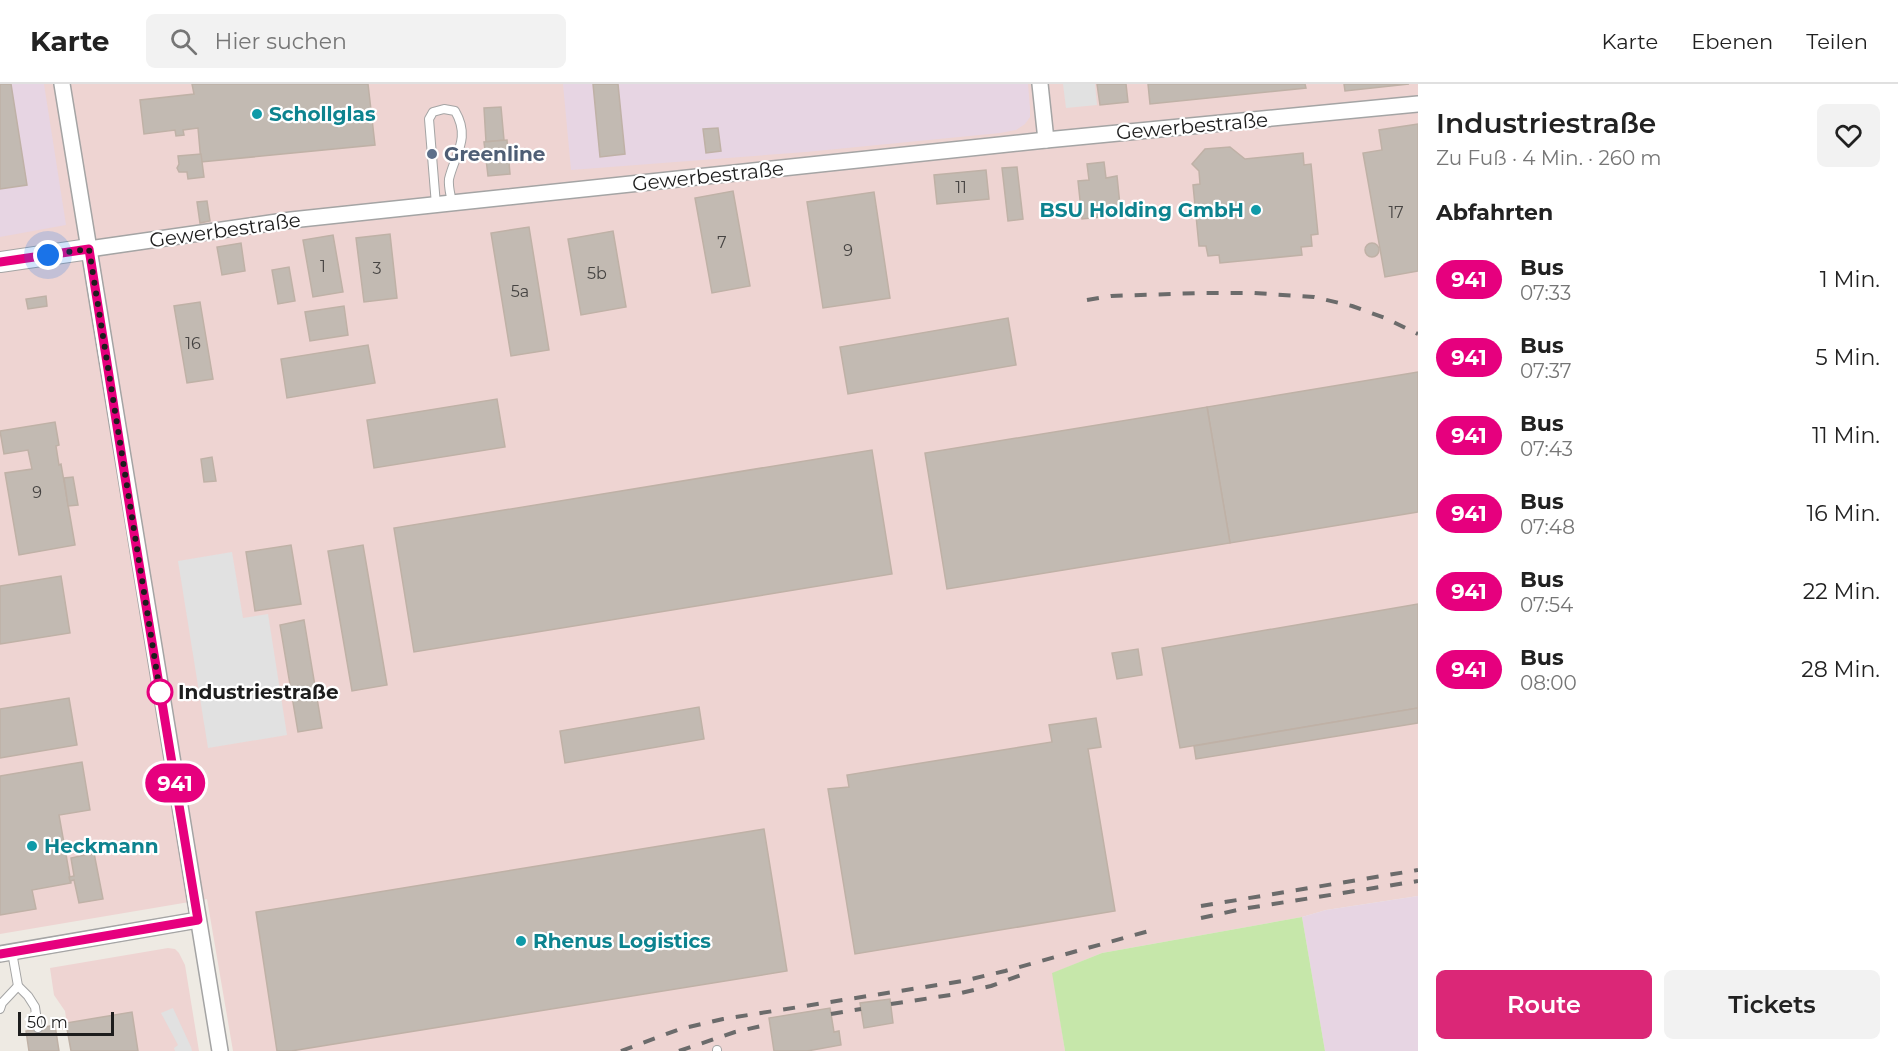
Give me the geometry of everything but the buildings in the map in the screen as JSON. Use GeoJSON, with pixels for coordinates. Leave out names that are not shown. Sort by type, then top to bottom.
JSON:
{"type":"FeatureCollection","features":[{"type":"Feature","properties":{"kind":"street"},"geometry":{"type":"LineString","coordinates":[[62,84],[219,1051]]}},
{"type":"Feature","properties":{"kind":"street"},"geometry":{"type":"LineString","coordinates":[[1040,84],[1046,140]]}},
{"type":"Feature","properties":{"kind":"street","name":"Gewerbestraße"},"geometry":{"type":"LineString","coordinates":[[0,262],[291,220],[1046,140],[1418,104]]}},
{"type":"Feature","properties":{"kind":"street"},"geometry":{"type":"LineString","coordinates":[[6,953],[198,920]]}},
{"type":"Feature","properties":{"kind":"lane"},"geometry":{"type":"LineString","coordinates":[[436,205],[429,119],[434,112],[444,109],[455,111],[461,121],[462,142],[449,181],[452,203]]}},
{"type":"Feature","properties":{"kind":"lane"},"geometry":{"type":"LineString","coordinates":[[6,953],[18,986],[35,1007],[38,1028]]}},
{"type":"Feature","properties":{"kind":"lane"},"geometry":{"type":"LineString","coordinates":[[0,1009],[2,1003],[18,986]]}},
{"type":"Feature","properties":{"kind":"shaded area"},"geometry":{"type":"Polygon","coordinates":[[[0,84],[1418,84],[1418,896],[1326,910],[1302,917],[1102,953],[1053,973],[1065,1051],[233,1051],[207,899],[0,934],[0,84]]]}},
{"type":"Feature","properties":{"kind":"shaded area"},"geometry":{"type":"Polygon","coordinates":[[[0,84],[44,84],[66,225],[0,237],[0,84]]]}},
{"type":"Feature","properties":{"kind":"shaded area"},"geometry":{"type":"Polygon","coordinates":[[[563,84],[1028,84],[1030,117],[1016,130],[1000,133],[806,152],[571,170],[563,84]]]}},
{"type":"Feature","properties":{"kind":"shaded area"},"geometry":{"type":"Polygon","coordinates":[[[1063,84],[1095,84],[1097,105],[1066,108],[1063,84]]]}},
{"type":"Feature","properties":{"kind":"shaded area"},"geometry":{"type":"Polygon","coordinates":[[[232,552],[243,618],[268,614],[287,735],[208,748],[178,561],[232,552]]]}},
{"type":"Feature","properties":{"kind":"shaded area"},"geometry":{"type":"Polygon","coordinates":[[[1418,896],[1418,1051],[1325,1051],[1302,917],[1326,910],[1418,896]]]}},
{"type":"Feature","properties":{"kind":"shaded area"},"geometry":{"type":"Polygon","coordinates":[[[168,948],[175,949],[179,953],[185,965],[199,1051],[71,1051],[65,1011],[54,995],[50,968],[168,948]]]}},
{"type":"Feature","properties":{"kind":"shaded area"},"geometry":{"type":"Polygon","coordinates":[[[173,1008],[192,1051],[175,1051],[174,1048],[178,1045],[161,1013],[173,1008]]]}},
{"type":"Feature","properties":{"kind":"green space"},"geometry":{"type":"Polygon","coordinates":[[[1302,917],[1325,1051],[1065,1051],[1052,973],[1102,953],[1302,917]]]}},
{"type":"Feature","properties":{"kind":"railway"},"geometry":{"type":"LineString","coordinates":[[1087,300],[1111,296],[1200,293],[1254,293],[1314,297],[1352,306],[1385,318],[1418,334]]}},
{"type":"Feature","properties":{"kind":"railway"},"geometry":{"type":"LineString","coordinates":[[1201,906],[1418,870]]}},
{"type":"Feature","properties":{"kind":"railway"},"geometry":{"type":"LineString","coordinates":[[1201,918],[1242,909],[1418,881]]}},
{"type":"Feature","properties":{"kind":"railway"},"geometry":{"type":"LineString","coordinates":[[621,1051],[680,1029],[723,1019],[963,981],[1149,931]]}},
{"type":"Feature","properties":{"kind":"railway"},"geometry":{"type":"LineString","coordinates":[[891,1004],[957,994],[991,986],[1024,974]]}},
{"type":"Feature","properties":{"kind":"railway"},"geometry":{"type":"LineString","coordinates":[[831,1014],[861,1009]]}},
{"type":"Feature","properties":{"kind":"railway"},"geometry":{"type":"LineString","coordinates":[[679,1051],[735,1032],[770,1024]]}},
{"type":"Feature","properties":{"kind":"bus line","name":"941"},"geometry":{"type":"LineString","coordinates":[[0,262],[89,249],[198,920],[0,954]]}},
{"type":"Feature","properties":{"kind":"place","name":"Schollglas"},"geometry":{"type":"Point","coordinates":[257,114]}},
{"type":"Feature","properties":{"kind":"place","name":"Greenline"},"geometry":{"type":"Point","coordinates":[432,154]}},
{"type":"Feature","properties":{"kind":"place","name":"BSU Holding GmbH"},"geometry":{"type":"Point","coordinates":[1256,210]}},
{"type":"Feature","properties":{"kind":"place","name":"Industriestraße"},"geometry":{"type":"Point","coordinates":[160,692]}},
{"type":"Feature","properties":{"kind":"place","name":"Heckmann"},"geometry":{"type":"Point","coordinates":[32,846]}},
{"type":"Feature","properties":{"kind":"place","name":"Rhenus Logistics"},"geometry":{"type":"Point","coordinates":[521,941]}},
{"type":"Feature","properties":{"kind":"route"},"geometry":{"type":"LineString","coordinates":[[48,255],[89,249],[160,692]]}}]}
